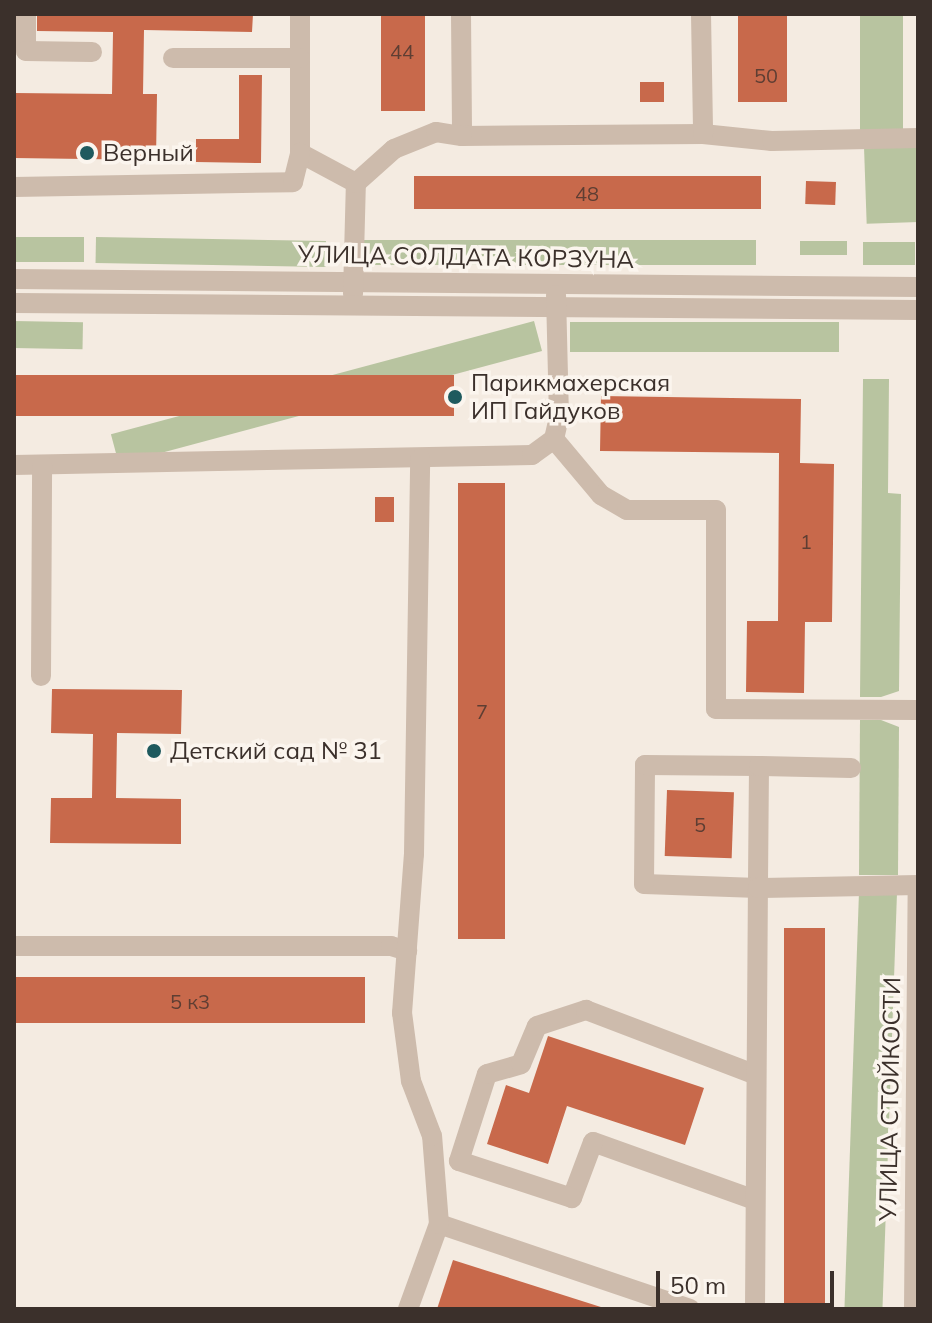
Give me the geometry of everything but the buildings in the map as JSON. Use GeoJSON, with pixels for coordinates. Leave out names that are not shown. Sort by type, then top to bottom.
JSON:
{"type":"FeatureCollection","features":[{"type":"Feature","properties":{"kind":"street"},"geometry":{"type":"LineString","coordinates":[[26,14],[26,51],[92,52]]}},
{"type":"Feature","properties":{"kind":"street"},"geometry":{"type":"LineString","coordinates":[[14,187],[293,182],[300,153],[300,14]]}},
{"type":"Feature","properties":{"kind":"street"},"geometry":{"type":"LineString","coordinates":[[461,14],[462,136]]}},
{"type":"Feature","properties":{"kind":"street"},"geometry":{"type":"LineString","coordinates":[[701,14],[703,134]]}},
{"type":"Feature","properties":{"kind":"street"},"geometry":{"type":"LineString","coordinates":[[173,58],[300,58]]}},
{"type":"Feature","properties":{"kind":"street"},"geometry":{"type":"LineString","coordinates":[[353,306],[356,183],[394,149],[436,132],[462,136],[703,134],[772,141],[918,138]]}},
{"type":"Feature","properties":{"kind":"street"},"geometry":{"type":"LineString","coordinates":[[300,153],[356,183]]}},
{"type":"Feature","properties":{"kind":"street","name":"УЛИЦА СОЛДАТА КОРЗУНА"},"geometry":{"type":"LineString","coordinates":[[14,279],[918,287]]}},
{"type":"Feature","properties":{"kind":"street"},"geometry":{"type":"LineString","coordinates":[[14,465],[532,455],[554,439],[559,417],[556,284]]}},
{"type":"Feature","properties":{"kind":"street","name":"УЛИЦА СОЛДАТА КОРЗУНА"},"geometry":{"type":"LineString","coordinates":[[14,303],[918,310]]}},
{"type":"Feature","properties":{"kind":"street"},"geometry":{"type":"LineString","coordinates":[[554,439],[601,495],[627,510],[716,510],[716,709],[918,710]]}},
{"type":"Feature","properties":{"kind":"street"},"geometry":{"type":"LineString","coordinates":[[408,1309],[439,1224],[432,1136],[403,1048],[414,854],[420,459]]}},
{"type":"Feature","properties":{"kind":"street"},"geometry":{"type":"LineString","coordinates":[[41,676],[42,465]]}},
{"type":"Feature","properties":{"kind":"street"},"geometry":{"type":"LineString","coordinates":[[851,768],[645,765],[644,884],[918,888]]}},
{"type":"Feature","properties":{"kind":"street"},"geometry":{"type":"LineString","coordinates":[[755,1309],[759,766]]}},
{"type":"Feature","properties":{"kind":"street","name":"УЛИЦА СТОЙКОСТИ"},"geometry":{"type":"LineString","coordinates":[[914,1309],[918,888]]}},
{"type":"Feature","properties":{"kind":"street"},"geometry":{"type":"LineString","coordinates":[[14,946],[391,946],[407,951]]}},
{"type":"Feature","properties":{"kind":"street"},"geometry":{"type":"LineString","coordinates":[[755,1200],[593,1142],[572,1198],[459,1161],[487,1074],[521,1064],[537,1026],[586,1010],[756,1075]]}},
{"type":"Feature","properties":{"kind":"street"},"geometry":{"type":"LineString","coordinates":[[439,1224],[690,1309]]}},
{"type":"Feature","properties":{"kind":"green space"},"geometry":{"type":"Polygon","coordinates":[[[860,14],[903,14],[903,132],[860,132],[860,14]]]}},
{"type":"Feature","properties":{"kind":"green space"},"geometry":{"type":"Polygon","coordinates":[[[916,146],[918,222],[867,224],[864,148],[916,146]]]}},
{"type":"Feature","properties":{"kind":"green space"},"geometry":{"type":"Polygon","coordinates":[[[14,237],[84,237],[84,262],[14,262],[14,237]]]}},
{"type":"Feature","properties":{"kind":"green space"},"geometry":{"type":"Polygon","coordinates":[[[96,237],[326,241],[326,267],[96,263],[96,237]]]}},
{"type":"Feature","properties":{"kind":"green space"},"geometry":{"type":"Polygon","coordinates":[[[355,240],[756,240],[756,265],[355,265],[355,240]]]}},
{"type":"Feature","properties":{"kind":"green space"},"geometry":{"type":"Polygon","coordinates":[[[800,241],[847,241],[847,255],[800,255],[800,241]]]}},
{"type":"Feature","properties":{"kind":"green space"},"geometry":{"type":"Polygon","coordinates":[[[863,242],[915,242],[915,265],[863,265],[863,242]]]}},
{"type":"Feature","properties":{"kind":"green space"},"geometry":{"type":"Polygon","coordinates":[[[14,321],[83,322],[83,349],[14,348],[14,321]]]}},
{"type":"Feature","properties":{"kind":"green space"},"geometry":{"type":"Polygon","coordinates":[[[534,321],[542,351],[119,464],[111,434],[534,321]]]}},
{"type":"Feature","properties":{"kind":"green space"},"geometry":{"type":"Polygon","coordinates":[[[570,322],[839,322],[839,352],[570,352],[570,322]]]}},
{"type":"Feature","properties":{"kind":"green space"},"geometry":{"type":"Polygon","coordinates":[[[863,379],[889,379],[888,493],[901,494],[899,691],[881,697],[860,697],[863,379]]]}},
{"type":"Feature","properties":{"kind":"green space"},"geometry":{"type":"Polygon","coordinates":[[[860,720],[881,720],[899,727],[898,875],[859,875],[860,720]]]}},
{"type":"Feature","properties":{"kind":"green space"},"geometry":{"type":"Polygon","coordinates":[[[859,892],[897,893],[882,1309],[844,1309],[859,892]]]}},
{"type":"Feature","properties":{"kind":"place","name":"Верный"},"geometry":{"type":"Point","coordinates":[87,153]}},
{"type":"Feature","properties":{"kind":"place","name":"Парикмахерская ИП Гайдуков"},"geometry":{"type":"Point","coordinates":[455,397]}},
{"type":"Feature","properties":{"kind":"place","name":"Детский сад № 31"},"geometry":{"type":"Point","coordinates":[154,751]}}]}
